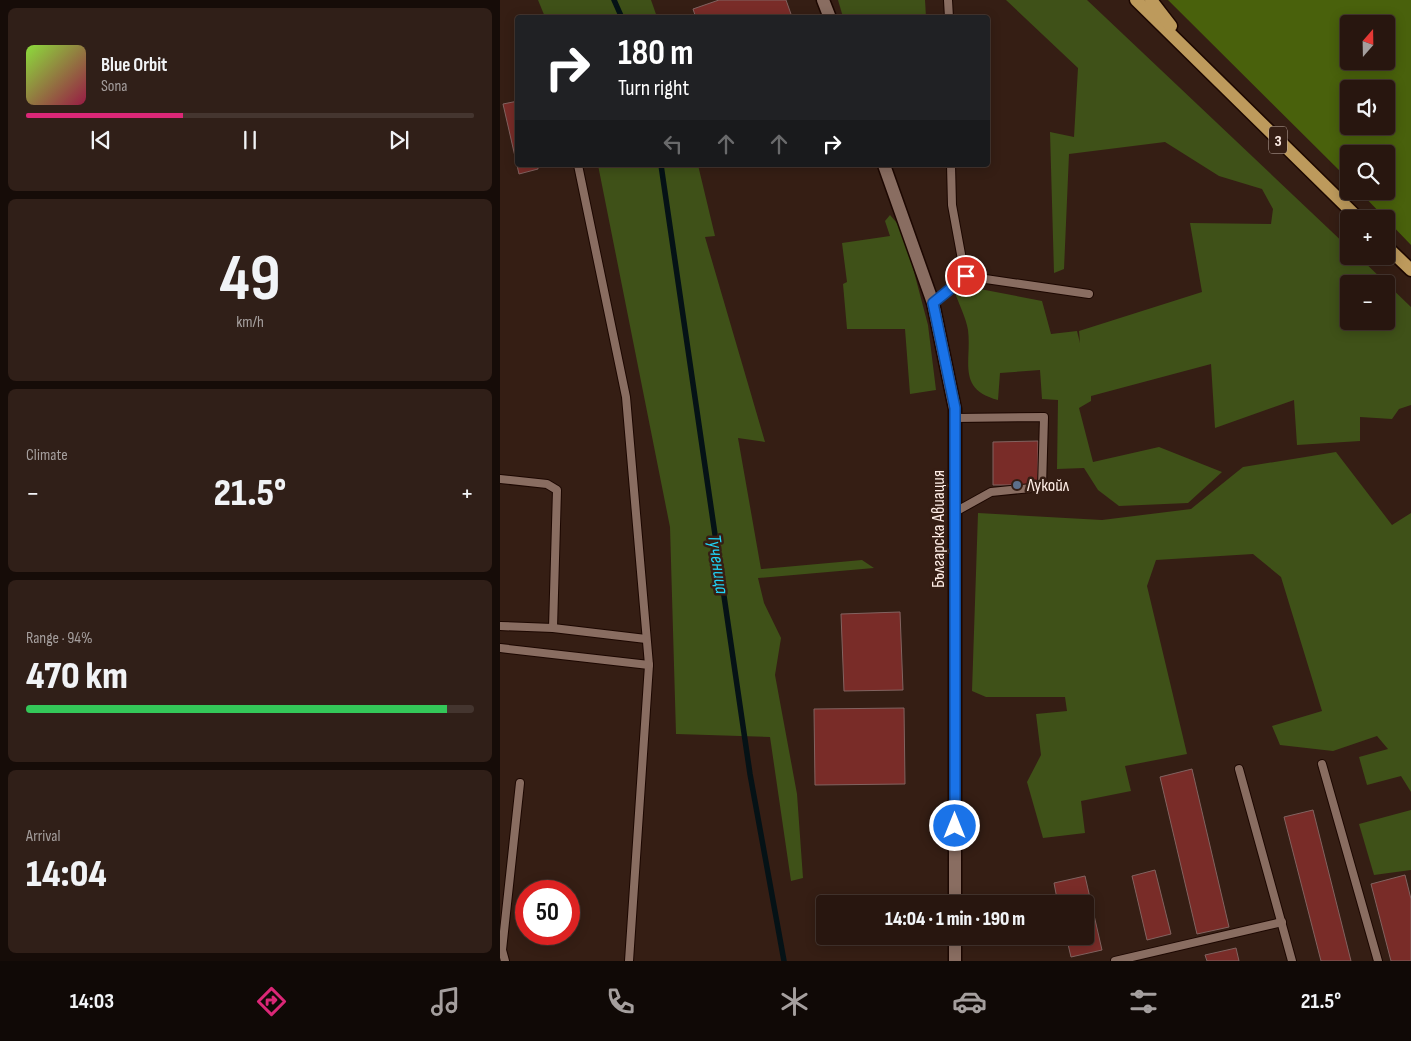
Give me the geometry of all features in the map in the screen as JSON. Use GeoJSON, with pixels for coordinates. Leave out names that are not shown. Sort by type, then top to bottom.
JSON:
{"type":"FeatureCollection","features":[{"type":"Feature","properties":{"kind":"main road"},"geometry":{"type":"LineString","coordinates":[[823,0],[829,15]]}},
{"type":"Feature","properties":{"kind":"main road","name":"3"},"geometry":{"type":"LineString","coordinates":[[1136,0],[1350,210]]}},
{"type":"Feature","properties":{"kind":"main road"},"geometry":{"type":"LineString","coordinates":[[1151,0],[1198,61]]}},
{"type":"Feature","properties":{"kind":"main road","name":"Българска Авиация"},"geometry":{"type":"LineString","coordinates":[[885,167],[933,303],[955,408],[955,895]]}},
{"type":"Feature","properties":{"kind":"main road"},"geometry":{"type":"LineString","coordinates":[[1395,255],[1411,270]]}},
{"type":"Feature","properties":{"kind":"main road"},"geometry":{"type":"LineString","coordinates":[[955,945],[956,961]]}},
{"type":"Feature","properties":{"kind":"lane"},"geometry":{"type":"LineString","coordinates":[[948,0],[949,15]]}},
{"type":"Feature","properties":{"kind":"lane"},"geometry":{"type":"LineString","coordinates":[[578,167],[626,397],[648,666],[629,961]]}},
{"type":"Feature","properties":{"kind":"lane"},"geometry":{"type":"LineString","coordinates":[[951,167],[952,205],[966,276]]}},
{"type":"Feature","properties":{"kind":"lane"},"geometry":{"type":"LineString","coordinates":[[933,303],[966,276],[1089,294]]}},
{"type":"Feature","properties":{"kind":"lane"},"geometry":{"type":"LineString","coordinates":[[955,418],[1044,417],[1042,487],[991,492],[955,512]]}},
{"type":"Feature","properties":{"kind":"lane"},"geometry":{"type":"LineString","coordinates":[[500,479],[548,484],[556,490],[554,628]]}},
{"type":"Feature","properties":{"kind":"lane"},"geometry":{"type":"LineString","coordinates":[[500,626],[554,628],[646,639]]}},
{"type":"Feature","properties":{"kind":"lane"},"geometry":{"type":"LineString","coordinates":[[500,648],[648,666]]}},
{"type":"Feature","properties":{"kind":"lane"},"geometry":{"type":"LineString","coordinates":[[1322,764],[1378,961]]}},
{"type":"Feature","properties":{"kind":"lane"},"geometry":{"type":"LineString","coordinates":[[1239,769],[1292,961]]}},
{"type":"Feature","properties":{"kind":"lane"},"geometry":{"type":"LineString","coordinates":[[505,961],[502,950],[520,783]]}},
{"type":"Feature","properties":{"kind":"lane"},"geometry":{"type":"LineString","coordinates":[[1117,961],[1282,922]]}},
{"type":"Feature","properties":{"kind":"green space"},"geometry":{"type":"Polygon","coordinates":[[[538,0],[651,0],[656,15],[544,15],[538,0]]]}},
{"type":"Feature","properties":{"kind":"green space"},"geometry":{"type":"Polygon","coordinates":[[[838,0],[925,0],[926,15],[842,15],[838,0]]]}},
{"type":"Feature","properties":{"kind":"green space"},"geometry":{"type":"Polygon","coordinates":[[[1006,0],[1087,0],[1340,239],[1340,265],[1367,265],[1378,275],[1340,275],[1340,330],[1395,330],[1395,292],[1411,307],[1411,405],[1399,409],[1392,419],[1360,417],[1360,441],[1297,445],[1294,400],[1215,428],[1211,364],[1091,396],[1091,401],[1079,408],[1093,462],[1159,447],[1222,472],[1188,503],[1119,506],[1098,490],[1084,468],[1057,469],[1058,400],[1042,399],[1040,370],[1000,373],[998,400],[976,389],[971,381],[969,372],[967,325],[955,293],[980,289],[1042,301],[1051,334],[1077,331],[1080,343],[1079,331],[1202,292],[1190,223],[1271,224],[1273,209],[1262,189],[1219,176],[1165,142],[1069,154],[1064,269],[1054,273],[1050,132],[1074,137],[1078,68],[1006,0]]]}},
{"type":"Feature","properties":{"kind":"green space"},"geometry":{"type":"Polygon","coordinates":[[[1168,0],[1411,0],[1411,245],[1395,228],[1395,210],[1377,210],[1368,200],[1395,200],[1395,145],[1340,145],[1340,171],[1168,0]]]}},
{"type":"Feature","properties":{"kind":"green space"},"geometry":{"type":"Polygon","coordinates":[[[598,167],[698,167],[715,236],[705,237],[765,442],[738,438],[761,569],[862,560],[874,568],[758,578],[764,603],[781,638],[775,675],[797,794],[803,878],[791,881],[770,737],[676,734],[670,527],[598,167]]]}},
{"type":"Feature","properties":{"kind":"green space"},"geometry":{"type":"Polygon","coordinates":[[[890,215],[903,230],[928,325],[936,390],[910,394],[905,329],[847,329],[843,284],[847,282],[842,243],[890,236],[885,221],[890,215]]]}},
{"type":"Feature","properties":{"kind":"green space"},"geometry":{"type":"Polygon","coordinates":[[[1336,452],[1392,525],[1411,513],[1411,792],[1401,776],[1367,785],[1359,757],[1388,749],[1377,736],[1333,751],[1280,745],[1272,726],[1322,711],[1281,577],[1253,554],[1156,560],[1147,586],[1187,754],[1125,766],[1131,791],[1081,801],[1085,833],[1043,838],[1027,782],[1041,755],[1036,714],[1067,711],[1065,697],[986,697],[972,691],[978,513],[1102,520],[1191,509],[1243,467],[1336,452]]]}},
{"type":"Feature","properties":{"kind":"green space"},"geometry":{"type":"Polygon","coordinates":[[[1411,810],[1411,870],[1374,875],[1359,824],[1411,810]]]}},
{"type":"Feature","properties":{"kind":"building"},"geometry":{"type":"Polygon","coordinates":[[[719,0],[786,0],[791,15],[695,15],[693,9],[719,0]]]}},
{"type":"Feature","properties":{"kind":"building"},"geometry":{"type":"Polygon","coordinates":[[[515,102],[515,156],[503,104],[515,102]]]}},
{"type":"Feature","properties":{"kind":"building"},"geometry":{"type":"Polygon","coordinates":[[[517,167],[538,167],[538,169],[519,174],[517,167]]]}},
{"type":"Feature","properties":{"kind":"building"},"geometry":{"type":"Polygon","coordinates":[[[1038,441],[1038,485],[993,485],[993,442],[1038,441]]]}},
{"type":"Feature","properties":{"kind":"building"},"geometry":{"type":"Polygon","coordinates":[[[900,612],[903,690],[844,691],[841,614],[900,612]]]}},
{"type":"Feature","properties":{"kind":"building"},"geometry":{"type":"Polygon","coordinates":[[[904,708],[905,784],[815,785],[814,709],[904,708]]]}},
{"type":"Feature","properties":{"kind":"building"},"geometry":{"type":"Polygon","coordinates":[[[1192,769],[1229,927],[1197,934],[1160,777],[1192,769]]]}},
{"type":"Feature","properties":{"kind":"building"},"geometry":{"type":"Polygon","coordinates":[[[1313,810],[1351,961],[1321,961],[1284,817],[1313,810]]]}},
{"type":"Feature","properties":{"kind":"building"},"geometry":{"type":"Polygon","coordinates":[[[1155,870],[1171,934],[1147,940],[1132,876],[1155,870]]]}},
{"type":"Feature","properties":{"kind":"building"},"geometry":{"type":"Polygon","coordinates":[[[1405,875],[1411,899],[1411,961],[1391,961],[1371,884],[1405,875]]]}},
{"type":"Feature","properties":{"kind":"building"},"geometry":{"type":"Polygon","coordinates":[[[1085,876],[1089,895],[1056,895],[1054,883],[1085,876]]]}},
{"type":"Feature","properties":{"kind":"building"},"geometry":{"type":"Polygon","coordinates":[[[1094,915],[1102,950],[1071,957],[1068,945],[1094,945],[1094,915]]]}},
{"type":"Feature","properties":{"kind":"building"},"geometry":{"type":"Polygon","coordinates":[[[1236,948],[1239,961],[1207,961],[1205,955],[1236,948]]]}},
{"type":"Feature","properties":{"kind":"waterway","name":"Тученица"},"geometry":{"type":"LineString","coordinates":[[614,0],[621,15]]}},
{"type":"Feature","properties":{"kind":"waterway","name":"Тученица"},"geometry":{"type":"LineString","coordinates":[[661,167],[750,774],[784,961]]}},
{"type":"Feature","properties":{"kind":"place","name":"Лукойл"},"geometry":{"type":"Point","coordinates":[1017,485]}},
{"type":"Feature","properties":{"kind":"route"},"geometry":{"type":"LineString","coordinates":[[955,826],[955,408],[933,303],[966,276]]}}]}
